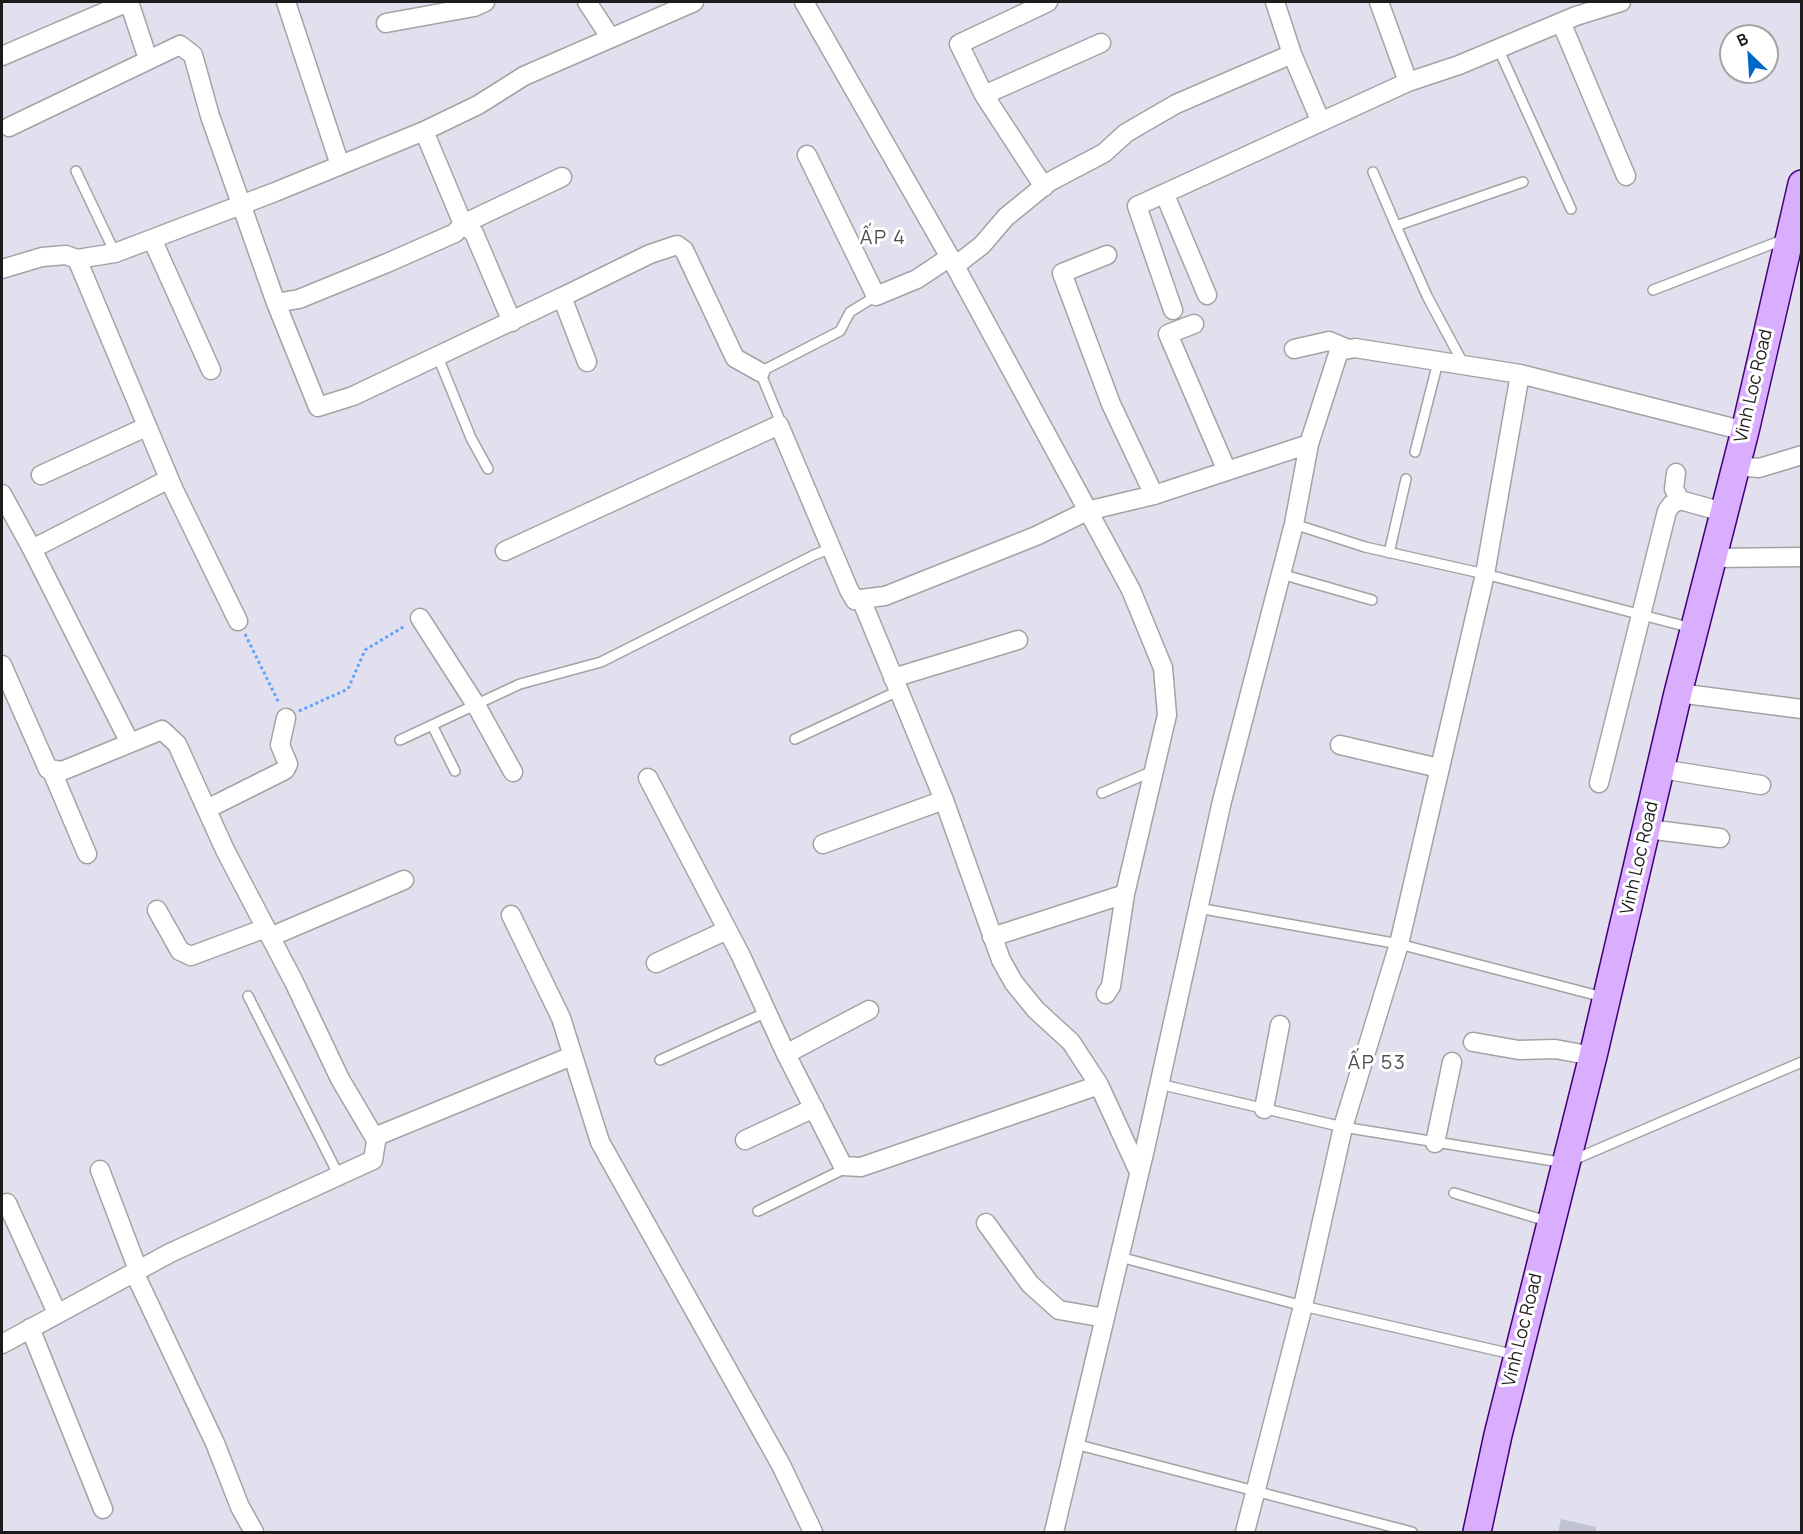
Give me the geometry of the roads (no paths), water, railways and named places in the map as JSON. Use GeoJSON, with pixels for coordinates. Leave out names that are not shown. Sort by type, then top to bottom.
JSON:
{"type":"FeatureCollection","features":[{"type":"Feature","properties":{"kind":"main road","name":"Vinh Loc Road"},"geometry":{"type":"LineString","coordinates":[[1477,1533],[1517,1355],[1593,1056],[1678,693],[1792,245],[1802,184]]}},
{"type":"Feature","properties":{"kind":"street"},"geometry":{"type":"LineString","coordinates":[[2,56],[129,2],[148,59]]}},
{"type":"Feature","properties":{"kind":"street"},"geometry":{"type":"LineString","coordinates":[[286,2],[340,165]]}},
{"type":"Feature","properties":{"kind":"street"},"geometry":{"type":"LineString","coordinates":[[386,23],[474,7],[484,2]]}},
{"type":"Feature","properties":{"kind":"street"},"geometry":{"type":"LineString","coordinates":[[587,2],[609,37]]}},
{"type":"Feature","properties":{"kind":"street"},"geometry":{"type":"LineString","coordinates":[[2,269],[42,257],[66,255],[77,259],[115,253],[242,205],[424,131],[478,105],[524,76],[609,37],[694,2]]}},
{"type":"Feature","properties":{"kind":"street"},"geometry":{"type":"LineString","coordinates":[[804,2],[953,261],[1131,590],[1163,668],[1167,715],[1125,894],[1111,986],[1106,994]]}},
{"type":"Feature","properties":{"kind":"street"},"geometry":{"type":"LineString","coordinates":[[1044,187],[984,95],[959,44],[1048,2]]}},
{"type":"Feature","properties":{"kind":"street"},"geometry":{"type":"LineString","coordinates":[[1277,2],[1292,54],[1320,120]]}},
{"type":"Feature","properties":{"kind":"street"},"geometry":{"type":"LineString","coordinates":[[1379,2],[1408,82]]}},
{"type":"Feature","properties":{"kind":"street"},"geometry":{"type":"LineString","coordinates":[[1173,310],[1137,206],[1165,195],[1320,120],[1408,82],[1498,48],[1569,13],[1621,2]]}},
{"type":"Feature","properties":{"kind":"street"},"geometry":{"type":"LineString","coordinates":[[1569,13],[1626,176]]}},
{"type":"Feature","properties":{"kind":"street"},"geometry":{"type":"LineString","coordinates":[[984,95],[1101,43]]}},
{"type":"Feature","properties":{"kind":"street"},"geometry":{"type":"LineString","coordinates":[[9,127],[180,45],[193,55],[210,116],[276,303],[318,407],[353,396],[512,322],[650,254],[677,245],[684,250],[735,358],[760,372]]}},
{"type":"Feature","properties":{"kind":"street"},"geometry":{"type":"LineString","coordinates":[[807,155],[876,296],[917,279],[982,245],[1006,217],[1044,187],[1104,153],[1126,133],[1176,104],[1292,54]]}},
{"type":"Feature","properties":{"kind":"street"},"geometry":{"type":"LineString","coordinates":[[424,131],[463,224],[474,233],[512,322]]}},
{"type":"Feature","properties":{"kind":"street"},"geometry":{"type":"LineString","coordinates":[[276,303],[299,299],[387,263],[455,233],[463,224],[562,177]]}},
{"type":"Feature","properties":{"kind":"street"},"geometry":{"type":"LineString","coordinates":[[1165,195],[1207,295]]}},
{"type":"Feature","properties":{"kind":"street"},"geometry":{"type":"LineString","coordinates":[[152,239],[211,370]]}},
{"type":"Feature","properties":{"kind":"street"},"geometry":{"type":"LineString","coordinates":[[1107,255],[1062,273],[1111,404],[1154,495]]}},
{"type":"Feature","properties":{"kind":"street"},"geometry":{"type":"LineString","coordinates":[[77,259],[169,479],[238,621]]}},
{"type":"Feature","properties":{"kind":"street"},"geometry":{"type":"LineString","coordinates":[[562,297],[587,362]]}},
{"type":"Feature","properties":{"kind":"street"},"geometry":{"type":"LineString","coordinates":[[1194,324],[1168,334],[1227,471]]}},
{"type":"Feature","properties":{"kind":"street"},"geometry":{"type":"LineString","coordinates":[[1294,349],[1329,341],[1348,350]]}},
{"type":"Feature","properties":{"kind":"street"},"geometry":{"type":"LineString","coordinates":[[1054,1533],[1120,1257],[1222,801],[1294,524],[1310,444],[1339,351],[1348,350],[1520,374],[1745,431]]}},
{"type":"Feature","properties":{"kind":"street"},"geometry":{"type":"LineString","coordinates":[[1245,1533],[1303,1306],[1343,1126],[1399,944],[1485,574],[1520,374]]}},
{"type":"Feature","properties":{"kind":"street"},"geometry":{"type":"LineString","coordinates":[[505,551],[779,425],[855,600],[885,596],[1036,536],[1087,511],[1154,495],[1310,444]]}},
{"type":"Feature","properties":{"kind":"street"},"geometry":{"type":"LineString","coordinates":[[41,475],[146,427]]}},
{"type":"Feature","properties":{"kind":"street"},"geometry":{"type":"LineString","coordinates":[[1735,465],[1758,468],[1802,455]]}},
{"type":"Feature","properties":{"kind":"street"},"geometry":{"type":"LineString","coordinates":[[1676,473],[1674,489],[1680,500]]}},
{"type":"Feature","properties":{"kind":"street"},"geometry":{"type":"LineString","coordinates":[[32,549],[169,479]]}},
{"type":"Feature","properties":{"kind":"street"},"geometry":{"type":"LineString","coordinates":[[2,494],[130,743]]}},
{"type":"Feature","properties":{"kind":"street"},"geometry":{"type":"LineString","coordinates":[[1599,783],[1667,511],[1672,504],[1680,500],[1723,512]]}},
{"type":"Feature","properties":{"kind":"street"},"geometry":{"type":"LineString","coordinates":[[1712,558],[1802,557]]}},
{"type":"Feature","properties":{"kind":"street"},"geometry":{"type":"LineString","coordinates":[[861,599],[974,877],[992,937],[1014,983],[1036,1010],[1071,1042],[1099,1084],[1139,1172]]}},
{"type":"Feature","properties":{"kind":"street"},"geometry":{"type":"LineString","coordinates":[[420,618],[476,705],[513,772]]}},
{"type":"Feature","properties":{"kind":"street"},"geometry":{"type":"LineString","coordinates":[[896,684],[1018,640]]}},
{"type":"Feature","properties":{"kind":"street"},"geometry":{"type":"LineString","coordinates":[[2,665],[48,769],[62,771],[162,730],[177,744],[340,1079],[376,1140]]}},
{"type":"Feature","properties":{"kind":"street"},"geometry":{"type":"LineString","coordinates":[[1678,693],[1802,709]]}},
{"type":"Feature","properties":{"kind":"street"},"geometry":{"type":"LineString","coordinates":[[207,809],[285,770],[288,764],[280,745],[286,718]]}},
{"type":"Feature","properties":{"kind":"street"},"geometry":{"type":"LineString","coordinates":[[1340,745],[1439,768]]}},
{"type":"Feature","properties":{"kind":"street"},"geometry":{"type":"LineString","coordinates":[[51,769],[87,854]]}},
{"type":"Feature","properties":{"kind":"street"},"geometry":{"type":"LineString","coordinates":[[1661,769],[1761,785]]}},
{"type":"Feature","properties":{"kind":"street"},"geometry":{"type":"LineString","coordinates":[[648,778],[727,930],[838,1159],[846,1168],[861,1167],[953,1137],[1099,1084]]}},
{"type":"Feature","properties":{"kind":"street"},"geometry":{"type":"LineString","coordinates":[[823,844],[944,800]]}},
{"type":"Feature","properties":{"kind":"street"},"geometry":{"type":"LineString","coordinates":[[1647,829],[1720,838]]}},
{"type":"Feature","properties":{"kind":"street"},"geometry":{"type":"LineString","coordinates":[[158,910],[180,951],[191,956],[268,933],[404,880]]}},
{"type":"Feature","properties":{"kind":"street"},"geometry":{"type":"LineString","coordinates":[[992,937],[1125,894]]}},
{"type":"Feature","properties":{"kind":"street"},"geometry":{"type":"LineString","coordinates":[[511,915],[561,1018],[600,1142],[781,1465],[813,1533]]}},
{"type":"Feature","properties":{"kind":"street"},"geometry":{"type":"LineString","coordinates":[[656,963],[727,930]]}},
{"type":"Feature","properties":{"kind":"street"},"geometry":{"type":"LineString","coordinates":[[786,1054],[869,1010]]}},
{"type":"Feature","properties":{"kind":"street"},"geometry":{"type":"LineString","coordinates":[[1264,1109],[1280,1025]]}},
{"type":"Feature","properties":{"kind":"street"},"geometry":{"type":"LineString","coordinates":[[1473,1042],[1519,1050],[1544,1048],[1593,1056]]}},
{"type":"Feature","properties":{"kind":"street"},"geometry":{"type":"LineString","coordinates":[[2,1344],[136,1271],[373,1160],[377,1136],[572,1056]]}},
{"type":"Feature","properties":{"kind":"street"},"geometry":{"type":"LineString","coordinates":[[1435,1143],[1452,1062]]}},
{"type":"Feature","properties":{"kind":"street"},"geometry":{"type":"LineString","coordinates":[[745,1140],[814,1108]]}},
{"type":"Feature","properties":{"kind":"street"},"geometry":{"type":"LineString","coordinates":[[100,1170],[136,1271],[215,1443],[250,1531]]}},
{"type":"Feature","properties":{"kind":"street"},"geometry":{"type":"LineString","coordinates":[[7,1203],[57,1313]]}},
{"type":"Feature","properties":{"kind":"street"},"geometry":{"type":"LineString","coordinates":[[986,1223],[1030,1284],[1059,1310],[1105,1318]]}},
{"type":"Feature","properties":{"kind":"street"},"geometry":{"type":"LineString","coordinates":[[30,1328],[103,1509]]}},
{"type":"Feature","properties":{"kind":"lane"},"geometry":{"type":"LineString","coordinates":[[1498,48],[1571,209]]}},
{"type":"Feature","properties":{"kind":"lane"},"geometry":{"type":"LineString","coordinates":[[76,171],[115,253]]}},
{"type":"Feature","properties":{"kind":"lane"},"geometry":{"type":"LineString","coordinates":[[1372,172],[1427,296],[1464,365]]}},
{"type":"Feature","properties":{"kind":"lane"},"geometry":{"type":"LineString","coordinates":[[1396,226],[1523,182]]}},
{"type":"Feature","properties":{"kind":"lane"},"geometry":{"type":"LineString","coordinates":[[1653,290],[1792,245]]}},
{"type":"Feature","properties":{"kind":"lane"},"geometry":{"type":"LineString","coordinates":[[779,425],[779,418],[760,372],[840,331],[850,312],[876,296]]}},
{"type":"Feature","properties":{"kind":"lane"},"geometry":{"type":"LineString","coordinates":[[438,357],[471,438],[488,468]]}},
{"type":"Feature","properties":{"kind":"lane"},"geometry":{"type":"LineString","coordinates":[[1415,452],[1438,362]]}},
{"type":"Feature","properties":{"kind":"lane"},"geometry":{"type":"LineString","coordinates":[[1389,553],[1406,479]]}},
{"type":"Feature","properties":{"kind":"lane"},"geometry":{"type":"LineString","coordinates":[[1294,524],[1389,553],[1485,574],[1694,629]]}},
{"type":"Feature","properties":{"kind":"lane"},"geometry":{"type":"LineString","coordinates":[[400,740],[520,684],[601,662],[803,560],[832,548]]}},
{"type":"Feature","properties":{"kind":"lane"},"geometry":{"type":"LineString","coordinates":[[1281,573],[1372,600]]}},
{"type":"Feature","properties":{"kind":"lane"},"geometry":{"type":"LineString","coordinates":[[795,739],[896,684]]}},
{"type":"Feature","properties":{"kind":"lane"},"geometry":{"type":"LineString","coordinates":[[432,725],[455,771]]}},
{"type":"Feature","properties":{"kind":"lane"},"geometry":{"type":"LineString","coordinates":[[1102,793],[1153,771]]}},
{"type":"Feature","properties":{"kind":"lane"},"geometry":{"type":"LineString","coordinates":[[1198,908],[1399,944],[1607,998]]}},
{"type":"Feature","properties":{"kind":"lane"},"geometry":{"type":"LineString","coordinates":[[249,996],[339,1176]]}},
{"type":"Feature","properties":{"kind":"lane"},"geometry":{"type":"LineString","coordinates":[[660,1060],[767,1012]]}},
{"type":"Feature","properties":{"kind":"lane"},"geometry":{"type":"LineString","coordinates":[[1159,1084],[1343,1126],[1566,1163],[1802,1062]]}},
{"type":"Feature","properties":{"kind":"lane"},"geometry":{"type":"LineString","coordinates":[[758,1211],[846,1168]]}},
{"type":"Feature","properties":{"kind":"lane"},"geometry":{"type":"LineString","coordinates":[[1454,1193],[1550,1222]]}},
{"type":"Feature","properties":{"kind":"lane"},"geometry":{"type":"LineString","coordinates":[[1120,1257],[1303,1306],[1517,1355]]}},
{"type":"Feature","properties":{"kind":"lane"},"geometry":{"type":"LineString","coordinates":[[1075,1444],[1412,1533]]}},
{"type":"Feature","properties":{"kind":"district","name":"ẤP 4"},"geometry":{"type":"Point","coordinates":[883,238]}},
{"type":"Feature","properties":{"kind":"district","name":"ẤP 53"},"geometry":{"type":"Point","coordinates":[1377,1063]}}]}
